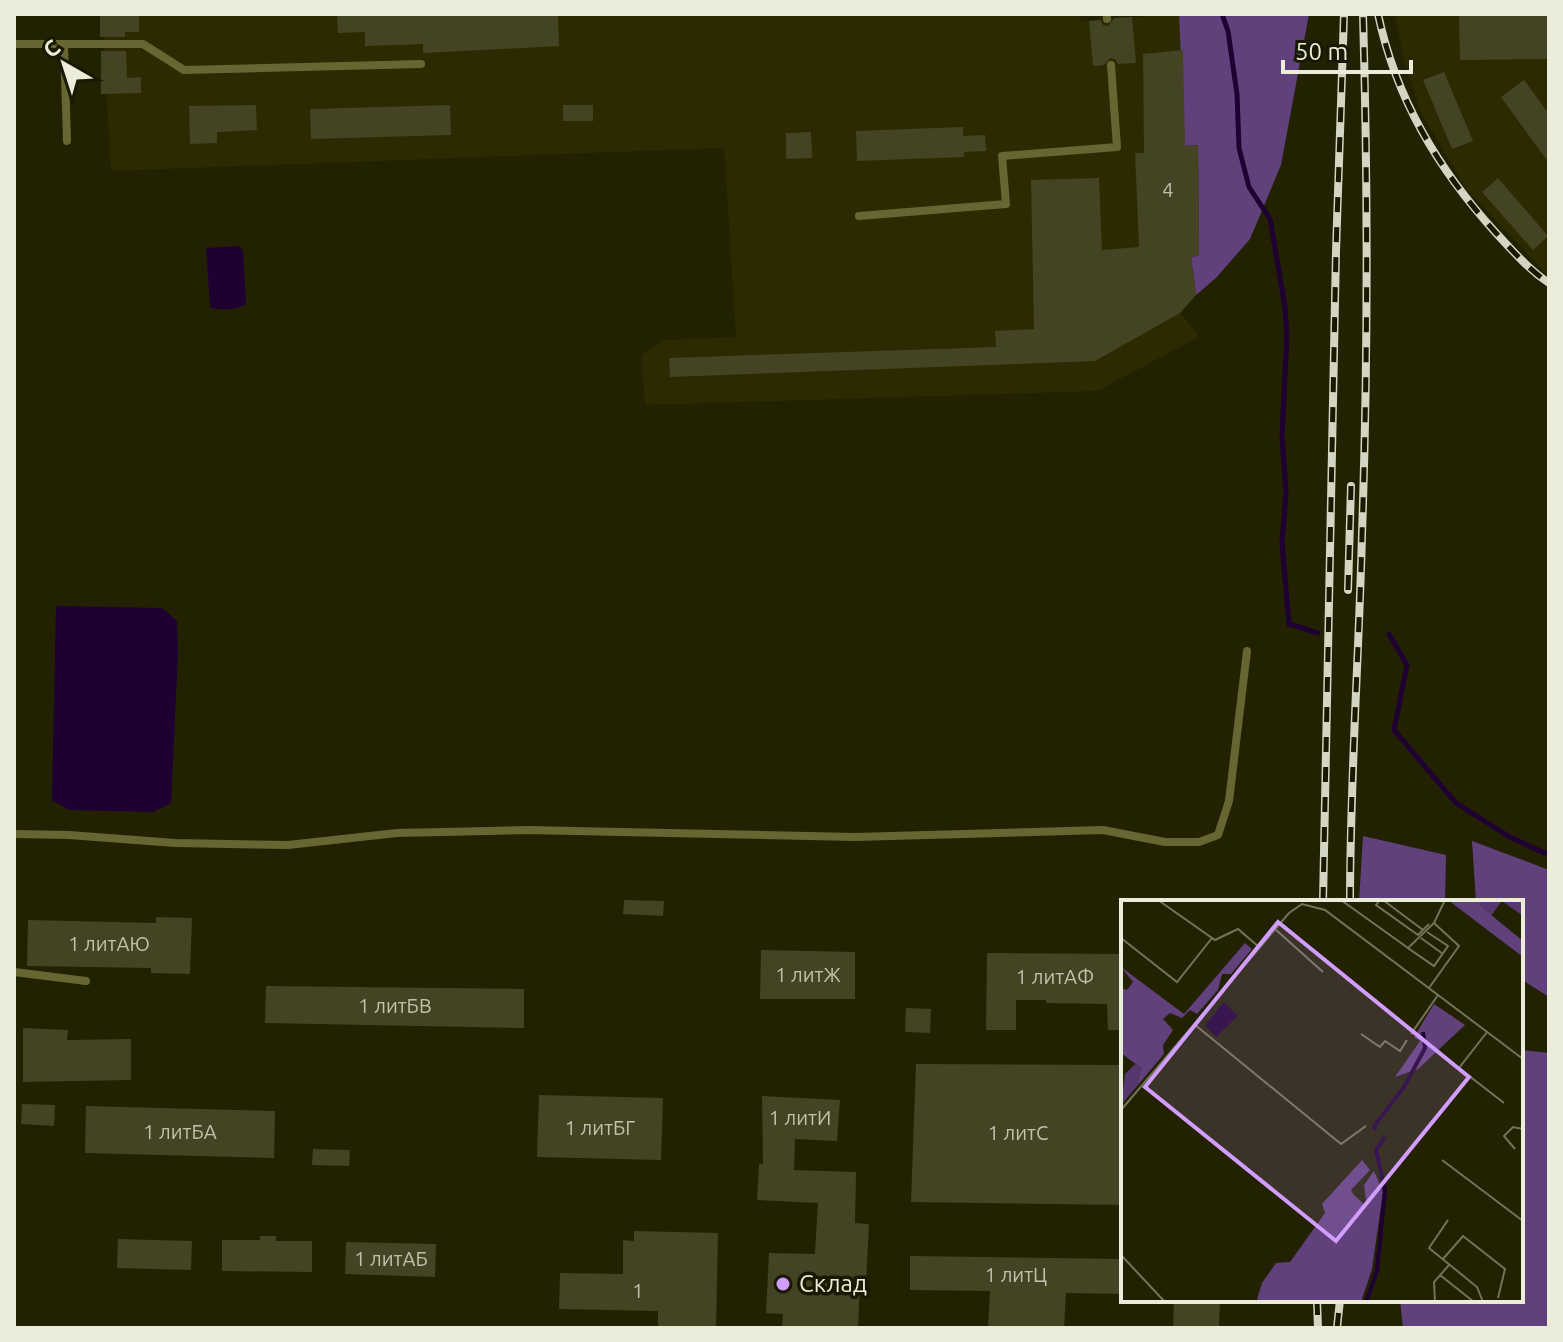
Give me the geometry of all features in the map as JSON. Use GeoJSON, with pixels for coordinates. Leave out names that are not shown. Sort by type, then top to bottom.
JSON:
{"type":"FeatureCollection","features":[{"type":"Feature","properties":{"kind":"lane"},"geometry":{"type":"LineString","coordinates":[[14,44],[143,44],[184,70],[421,64]]}},
{"type":"Feature","properties":{"kind":"lane"},"geometry":{"type":"LineString","coordinates":[[64,45],[67,141]]}},
{"type":"Feature","properties":{"kind":"lane"},"geometry":{"type":"LineString","coordinates":[[859,216],[1006,204],[1002,156],[1117,147],[1111,65]]}},
{"type":"Feature","properties":{"kind":"lane"},"geometry":{"type":"LineString","coordinates":[[14,834],[175,843],[288,845],[397,833],[528,830],[855,837],[1103,830],[1165,842],[1199,842],[1218,835],[1229,801],[1247,651]]}},
{"type":"Feature","properties":{"kind":"lane"},"geometry":{"type":"LineString","coordinates":[[14,972],[86,981]]}},
{"type":"Feature","properties":{"kind":"shaded area"},"geometry":{"type":"Polygon","coordinates":[[[102,14],[1078,14],[1080,21],[1179,14],[1186,146],[1198,145],[1199,255],[1191,257],[1196,295],[1181,313],[1199,337],[1097,391],[645,405],[641,355],[665,340],[736,337],[724,148],[111,171],[102,14]]]}},
{"type":"Feature","properties":{"kind":"shaded area"},"geometry":{"type":"Polygon","coordinates":[[[1179,14],[1309,14],[1281,165],[1250,239],[1216,278],[1196,295],[1191,257],[1199,255],[1198,145],[1185,146],[1179,14]]]}},
{"type":"Feature","properties":{"kind":"shaded area"},"geometry":{"type":"Polygon","coordinates":[[[1395,14],[1549,14],[1549,277],[1467,190],[1419,109],[1402,52],[1395,14]]]}},
{"type":"Feature","properties":{"kind":"shaded area"},"geometry":{"type":"Polygon","coordinates":[[[238,246],[243,250],[246,304],[228,309],[210,307],[206,248],[238,246]]]}},
{"type":"Feature","properties":{"kind":"shaded area"},"geometry":{"type":"Polygon","coordinates":[[[56,606],[162,608],[177,621],[171,803],[153,812],[69,810],[52,800],[56,606]]]}},
{"type":"Feature","properties":{"kind":"shaded area"},"geometry":{"type":"Polygon","coordinates":[[[1363,836],[1446,855],[1445,900],[1359,900],[1363,836]]]}},
{"type":"Feature","properties":{"kind":"shaded area"},"geometry":{"type":"Polygon","coordinates":[[[1472,841],[1549,870],[1549,997],[1523,980],[1523,900],[1476,900],[1472,841]]]}},
{"type":"Feature","properties":{"kind":"shaded area"},"geometry":{"type":"Polygon","coordinates":[[[1523,1050],[1549,1053],[1549,1328],[1403,1328],[1400,1302],[1523,1302],[1523,1050]]]}},
{"type":"Feature","properties":{"kind":"building"},"geometry":{"type":"Polygon","coordinates":[[[100,14],[139,14],[139,32],[125,32],[125,37],[100,37],[100,14]]]}},
{"type":"Feature","properties":{"kind":"building"},"geometry":{"type":"Polygon","coordinates":[[[337,14],[558,14],[559,46],[423,53],[423,44],[365,46],[365,32],[338,33],[337,14]]]}},
{"type":"Feature","properties":{"kind":"building"},"geometry":{"type":"Polygon","coordinates":[[[1459,14],[1549,14],[1549,59],[1460,60],[1459,14]]]}},
{"type":"Feature","properties":{"kind":"building"},"geometry":{"type":"Polygon","coordinates":[[[1132,17],[1136,63],[1118,64],[1110,58],[1104,65],[1093,66],[1089,21],[1100,20],[1108,26],[1114,18],[1132,17]]]}},
{"type":"Feature","properties":{"kind":"building"},"geometry":{"type":"Polygon","coordinates":[[[1183,50],[1185,146],[1198,145],[1199,255],[1191,257],[1196,295],[1180,313],[1095,361],[670,377],[669,358],[996,347],[995,331],[1034,329],[1031,180],[1099,178],[1102,250],[1139,247],[1135,153],[1144,153],[1143,54],[1183,50]]]}},
{"type":"Feature","properties":{"kind":"building"},"geometry":{"type":"Polygon","coordinates":[[[101,51],[126,51],[127,78],[141,77],[141,93],[101,94],[101,51]]]}},
{"type":"Feature","properties":{"kind":"building"},"geometry":{"type":"Polygon","coordinates":[[[1444,72],[1473,141],[1452,149],[1423,80],[1444,72]]]}},
{"type":"Feature","properties":{"kind":"building"},"geometry":{"type":"Polygon","coordinates":[[[1524,80],[1549,114],[1549,163],[1501,97],[1524,80]]]}},
{"type":"Feature","properties":{"kind":"building"},"geometry":{"type":"Polygon","coordinates":[[[256,105],[257,130],[217,132],[217,143],[190,144],[189,106],[256,105]]]}},
{"type":"Feature","properties":{"kind":"building"},"geometry":{"type":"Polygon","coordinates":[[[450,105],[451,135],[311,139],[310,109],[450,105]]]}},
{"type":"Feature","properties":{"kind":"building"},"geometry":{"type":"Polygon","coordinates":[[[563,105],[593,105],[593,121],[563,121],[563,105]]]}},
{"type":"Feature","properties":{"kind":"building"},"geometry":{"type":"Polygon","coordinates":[[[963,127],[963,136],[985,135],[986,151],[964,152],[964,157],[857,161],[856,131],[963,127]]]}},
{"type":"Feature","properties":{"kind":"building"},"geometry":{"type":"Polygon","coordinates":[[[811,132],[812,158],[786,159],[786,133],[811,132]]]}},
{"type":"Feature","properties":{"kind":"building"},"geometry":{"type":"Polygon","coordinates":[[[1498,178],[1548,236],[1533,250],[1482,192],[1498,178]]]}},
{"type":"Feature","properties":{"kind":"building"},"geometry":{"type":"Polygon","coordinates":[[[624,900],[664,901],[663,916],[623,914],[624,900]]]}},
{"type":"Feature","properties":{"kind":"building"},"geometry":{"type":"Polygon","coordinates":[[[156,917],[192,918],[190,974],[151,973],[151,968],[27,966],[28,920],[156,923],[156,917]]]}},
{"type":"Feature","properties":{"kind":"building"},"geometry":{"type":"Polygon","coordinates":[[[761,950],[855,952],[855,999],[760,999],[761,950]]]}},
{"type":"Feature","properties":{"kind":"building"},"geometry":{"type":"Polygon","coordinates":[[[987,953],[1121,954],[1121,1030],[1108,1030],[1107,1004],[1016,1000],[1016,1030],[986,1030],[987,953]]]}},
{"type":"Feature","properties":{"kind":"building"},"geometry":{"type":"Polygon","coordinates":[[[266,986],[524,989],[524,1028],[265,1023],[266,986]]]}},
{"type":"Feature","properties":{"kind":"building"},"geometry":{"type":"Polygon","coordinates":[[[906,1008],[931,1009],[930,1033],[905,1032],[906,1008]]]}},
{"type":"Feature","properties":{"kind":"building"},"geometry":{"type":"Polygon","coordinates":[[[23,1028],[68,1030],[67,1040],[131,1039],[131,1080],[23,1082],[23,1028]]]}},
{"type":"Feature","properties":{"kind":"building"},"geometry":{"type":"Polygon","coordinates":[[[916,1064],[1121,1065],[1121,1205],[911,1202],[916,1064]]]}},
{"type":"Feature","properties":{"kind":"building"},"geometry":{"type":"Polygon","coordinates":[[[539,1095],[663,1098],[661,1160],[537,1157],[539,1095]]]}},
{"type":"Feature","properties":{"kind":"building"},"geometry":{"type":"Polygon","coordinates":[[[762,1096],[840,1100],[837,1141],[795,1139],[794,1170],[856,1172],[855,1223],[869,1224],[866,1283],[860,1283],[858,1328],[782,1328],[783,1314],[766,1313],[769,1253],[815,1254],[818,1203],[757,1200],[759,1164],[763,1164],[762,1096]]]}},
{"type":"Feature","properties":{"kind":"building"},"geometry":{"type":"Polygon","coordinates":[[[22,1104],[55,1105],[54,1126],[21,1124],[22,1104]]]}},
{"type":"Feature","properties":{"kind":"building"},"geometry":{"type":"Polygon","coordinates":[[[86,1106],[275,1111],[274,1158],[85,1153],[86,1106]]]}},
{"type":"Feature","properties":{"kind":"building"},"geometry":{"type":"Polygon","coordinates":[[[313,1149],[350,1150],[349,1166],[312,1165],[313,1149]]]}},
{"type":"Feature","properties":{"kind":"building"},"geometry":{"type":"Polygon","coordinates":[[[634,1231],[718,1233],[716,1328],[658,1328],[658,1311],[559,1309],[560,1273],[623,1274],[623,1240],[634,1241],[634,1231]]]}},
{"type":"Feature","properties":{"kind":"building"},"geometry":{"type":"Polygon","coordinates":[[[260,1236],[276,1236],[276,1241],[312,1241],[312,1272],[222,1271],[222,1240],[260,1240],[260,1236]]]}},
{"type":"Feature","properties":{"kind":"building"},"geometry":{"type":"Polygon","coordinates":[[[118,1239],[192,1241],[191,1270],[117,1268],[118,1239]]]}},
{"type":"Feature","properties":{"kind":"building"},"geometry":{"type":"Polygon","coordinates":[[[346,1242],[436,1244],[435,1277],[345,1274],[346,1242]]]}},
{"type":"Feature","properties":{"kind":"building"},"geometry":{"type":"Polygon","coordinates":[[[910,1256],[1121,1259],[1121,1294],[1066,1293],[1064,1328],[988,1328],[990,1291],[910,1290],[910,1256]]]}},
{"type":"Feature","properties":{"kind":"building"},"geometry":{"type":"Polygon","coordinates":[[[1174,1302],[1220,1302],[1219,1328],[1173,1328],[1174,1302]]]}},
{"type":"Feature","properties":{"kind":"waterway"},"geometry":{"type":"LineString","coordinates":[[1222,14],[1228,31],[1237,94],[1239,148],[1249,187],[1270,219],[1285,307],[1287,335],[1282,435],[1286,493],[1282,543],[1289,624],[1318,633]]}},
{"type":"Feature","properties":{"kind":"waterway"},"geometry":{"type":"LineString","coordinates":[[1389,634],[1407,665],[1394,730],[1456,803],[1510,837],[1549,855]]}},
{"type":"Feature","properties":{"kind":"railway"},"geometry":{"type":"LineString","coordinates":[[1323,900],[1344,14]]}},
{"type":"Feature","properties":{"kind":"railway"},"geometry":{"type":"LineString","coordinates":[[1350,900],[1365,404],[1363,14]]}},
{"type":"Feature","properties":{"kind":"railway"},"geometry":{"type":"LineString","coordinates":[[1378,14],[1408,104],[1438,158],[1496,233],[1527,266],[1549,283]]}},
{"type":"Feature","properties":{"kind":"railway"},"geometry":{"type":"LineString","coordinates":[[1348,590],[1351,486]]}},
{"type":"Feature","properties":{"kind":"railway"},"geometry":{"type":"LineString","coordinates":[[1317,1302],[1318,1328]]}},
{"type":"Feature","properties":{"kind":"railway"},"geometry":{"type":"LineString","coordinates":[[1337,1328],[1340,1302]]}},
{"type":"Feature","properties":{"kind":"place","name":"Склад"},"geometry":{"type":"Point","coordinates":[783,1284]}}]}
